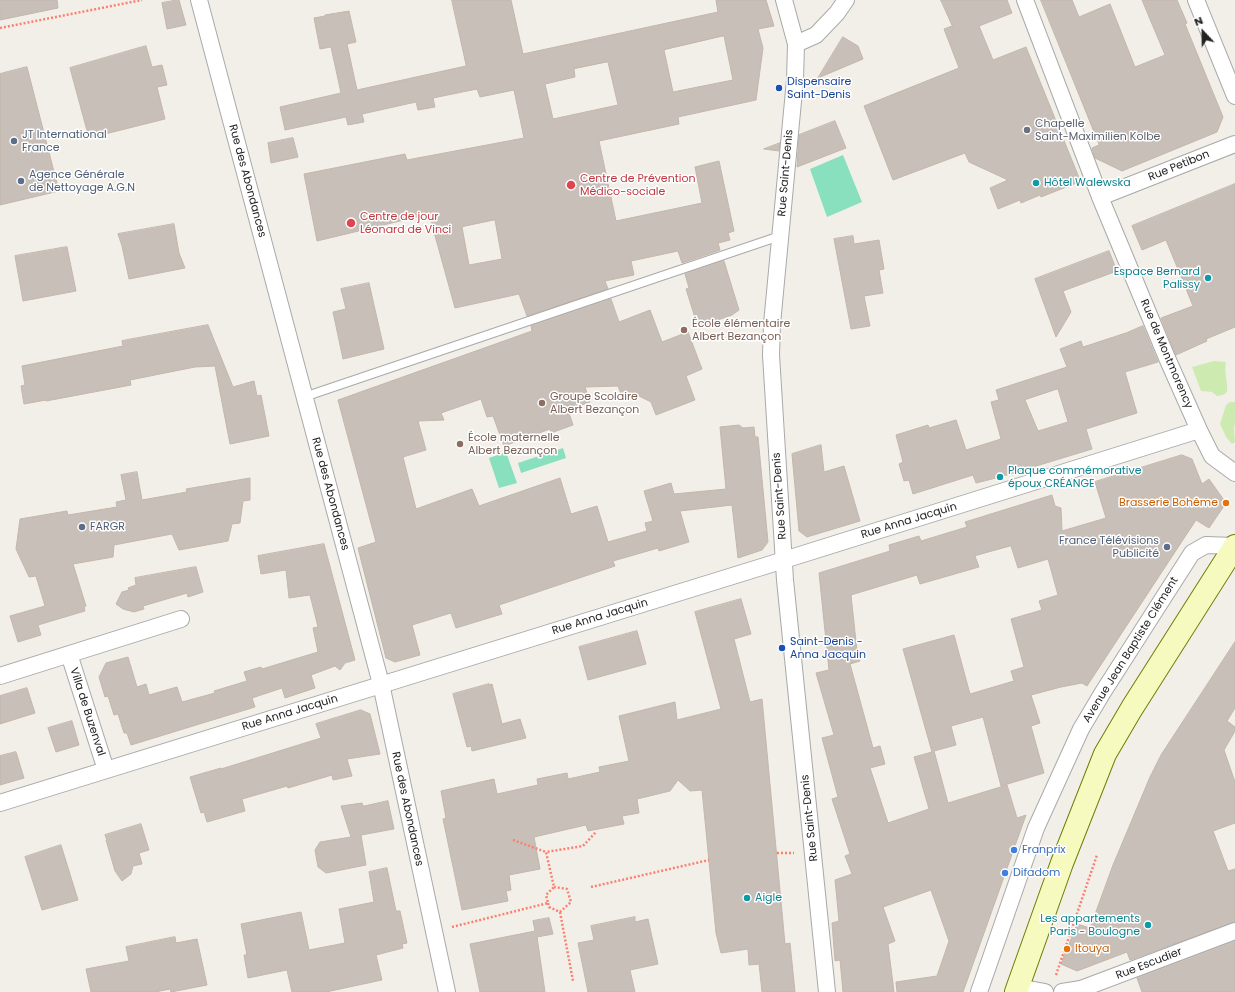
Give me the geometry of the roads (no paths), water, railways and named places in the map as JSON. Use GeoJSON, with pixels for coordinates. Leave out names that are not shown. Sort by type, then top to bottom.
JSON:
{"type":"FeatureCollection","features":[{"type":"Feature","properties":{"kind":"main road","name":"Avenue Jean Baptiste Clément"},"geometry":{"type":"LineString","coordinates":[[1017,989],[1062,863],[1105,754],[1132,708],[1235,546]]}},
{"type":"Feature","properties":{"kind":"street","name":"Rue des Abondances"},"geometry":{"type":"LineString","coordinates":[[199,0],[381,684],[447,992]]}},
{"type":"Feature","properties":{"kind":"street","name":"Rue Saint-Denis"},"geometry":{"type":"LineString","coordinates":[[784,0],[796,44],[795,80],[772,324],[771,356],[783,560],[827,992]]}},
{"type":"Feature","properties":{"kind":"street"},"geometry":{"type":"LineString","coordinates":[[796,44],[816,35],[837,13],[846,0]]}},
{"type":"Feature","properties":{"kind":"street","name":"Rue de Montmorency"},"geometry":{"type":"LineString","coordinates":[[1025,0],[1100,197],[1164,352],[1212,456],[1235,473]]}},
{"type":"Feature","properties":{"kind":"street"},"geometry":{"type":"LineString","coordinates":[[1196,0],[1235,96]]}},
{"type":"Feature","properties":{"kind":"street","name":"Rue Petibon"},"geometry":{"type":"LineString","coordinates":[[1100,197],[1235,144]]}},
{"type":"Feature","properties":{"kind":"street","name":"Rue Anna Jacquin"},"geometry":{"type":"LineString","coordinates":[[0,802],[1199,430]]}},
{"type":"Feature","properties":{"kind":"street","name":"Avenue Jean Baptiste Clément"},"geometry":{"type":"LineString","coordinates":[[980,992],[1036,828],[1081,729],[1102,692],[1192,553],[1206,545],[1235,546]]}},
{"type":"Feature","properties":{"kind":"street","name":"Villa de Buzenval"},"geometry":{"type":"LineString","coordinates":[[0,676],[181,619]]}},
{"type":"Feature","properties":{"kind":"street","name":"Villa de Buzenval"},"geometry":{"type":"LineString","coordinates":[[69,654],[106,770]]}},
{"type":"Feature","properties":{"kind":"street","name":"Rue Escudier"},"geometry":{"type":"LineString","coordinates":[[1059,985],[1082,989],[1235,932]]}},
{"type":"Feature","properties":{"kind":"street"},"geometry":{"type":"LineString","coordinates":[[1017,989],[1045,992]]}},
{"type":"Feature","properties":{"kind":"lane"},"geometry":{"type":"LineString","coordinates":[[304,397],[780,236]]}},
{"type":"Feature","properties":{"kind":"place","name":"Dispensaire Saint-Denis"},"geometry":{"type":"Point","coordinates":[779,88]}},
{"type":"Feature","properties":{"kind":"place","name":"Chapelle Saint-Maximilien Kolbe"},"geometry":{"type":"Point","coordinates":[1027,130]}},
{"type":"Feature","properties":{"kind":"place","name":"JT International France"},"geometry":{"type":"Point","coordinates":[14,141]}},
{"type":"Feature","properties":{"kind":"place","name":"Agence Générale de Nettoyage A.G.N"},"geometry":{"type":"Point","coordinates":[21,181]}},
{"type":"Feature","properties":{"kind":"place","name":"Hôtel Walewska"},"geometry":{"type":"Point","coordinates":[1036,183]}},
{"type":"Feature","properties":{"kind":"place","name":"Centre de Prévention Médico-sociale"},"geometry":{"type":"Point","coordinates":[571,185]}},
{"type":"Feature","properties":{"kind":"place","name":"Centre de jour Léonard de Vinci"},"geometry":{"type":"Point","coordinates":[351,223]}},
{"type":"Feature","properties":{"kind":"place","name":"Espace Bernard Palissy"},"geometry":{"type":"Point","coordinates":[1208,278]}},
{"type":"Feature","properties":{"kind":"place","name":"École élémentaire Albert Bezançon"},"geometry":{"type":"Point","coordinates":[684,330]}},
{"type":"Feature","properties":{"kind":"place","name":"Groupe Scolaire Albert Bezançon"},"geometry":{"type":"Point","coordinates":[542,403]}},
{"type":"Feature","properties":{"kind":"place","name":"École maternelle Albert Bezançon"},"geometry":{"type":"Point","coordinates":[460,444]}},
{"type":"Feature","properties":{"kind":"place","name":"Plaque commémorative époux CRÉANGE"},"geometry":{"type":"Point","coordinates":[1000,477]}},
{"type":"Feature","properties":{"kind":"place","name":"Brasserie Bohême"},"geometry":{"type":"Point","coordinates":[1226,503]}},
{"type":"Feature","properties":{"kind":"place","name":"FARGR"},"geometry":{"type":"Point","coordinates":[82,527]}},
{"type":"Feature","properties":{"kind":"place","name":"France Télévisions Publicité"},"geometry":{"type":"Point","coordinates":[1167,547]}},
{"type":"Feature","properties":{"kind":"place","name":"Saint-Denis - Anna Jacquin"},"geometry":{"type":"Point","coordinates":[782,648]}},
{"type":"Feature","properties":{"kind":"place","name":"Franprix"},"geometry":{"type":"Point","coordinates":[1014,850]}},
{"type":"Feature","properties":{"kind":"place","name":"Difadom"},"geometry":{"type":"Point","coordinates":[1005,873]}},
{"type":"Feature","properties":{"kind":"place","name":"Aigle"},"geometry":{"type":"Point","coordinates":[747,898]}},
{"type":"Feature","properties":{"kind":"place","name":"Les appartements Paris - Boulogne"},"geometry":{"type":"Point","coordinates":[1148,925]}},
{"type":"Feature","properties":{"kind":"place","name":"Itouya"},"geometry":{"type":"Point","coordinates":[1067,949]}}]}
